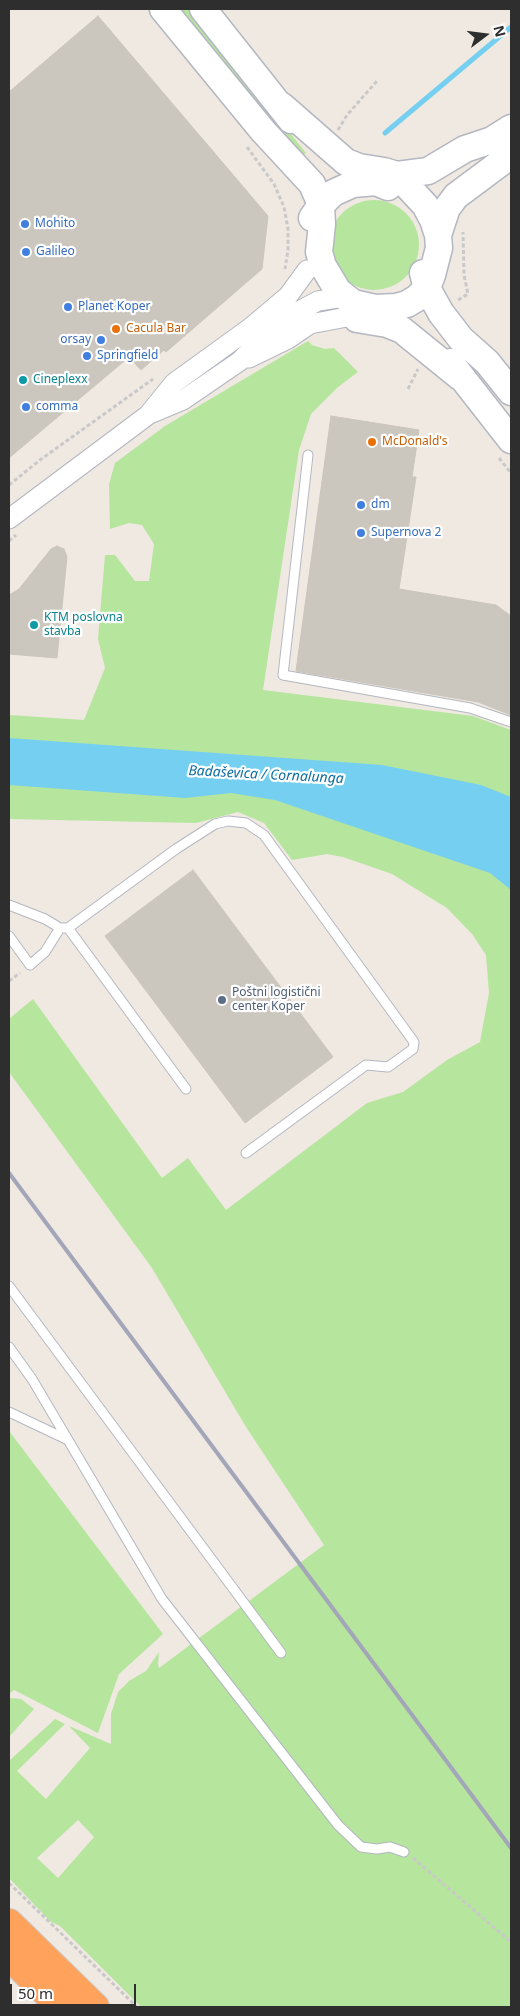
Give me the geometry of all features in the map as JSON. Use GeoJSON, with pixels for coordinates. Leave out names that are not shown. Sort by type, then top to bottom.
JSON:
{"type":"FeatureCollection","features":[{"type":"Feature","properties":{"kind":"highway"},"geometry":{"type":"LineString","coordinates":[[9,1923],[95,2007]]}},
{"type":"Feature","properties":{"kind":"highway"},"geometry":{"type":"LineString","coordinates":[[9,1956],[61,2007]]}},
{"type":"Feature","properties":{"kind":"street"},"geometry":{"type":"LineString","coordinates":[[163,9],[254,138],[297,195],[305,214],[307,227],[305,243],[307,270],[339,305],[366,322],[387,324],[402,330],[460,377]]}},
{"type":"Feature","properties":{"kind":"street"},"geometry":{"type":"LineString","coordinates":[[204,9],[282,106],[314,154],[328,169],[353,184]]}},
{"type":"Feature","properties":{"kind":"street"},"geometry":{"type":"LineString","coordinates":[[282,106],[346,162],[359,167],[384,171],[426,205],[434,220],[442,281],[477,336],[487,362]]}},
{"type":"Feature","properties":{"kind":"street"},"geometry":{"type":"LineString","coordinates":[[254,138],[312,184],[320,205],[322,224],[320,252],[323,266],[339,305]]}},
{"type":"Feature","properties":{"kind":"street"},"geometry":{"type":"LineString","coordinates":[[307,227],[320,205],[333,193],[353,184],[376,182],[406,187],[444,181],[505,141]]}},
{"type":"Feature","properties":{"kind":"street"},"geometry":{"type":"LineString","coordinates":[[148,415],[183,400],[240,361],[271,330],[299,310],[353,303],[365,307],[396,307],[412,301],[427,288],[447,208],[505,141]]}},
{"type":"Feature","properties":{"kind":"street"},"geometry":{"type":"LineString","coordinates":[[406,187],[426,229],[428,253],[423,273],[427,288],[441,313],[461,339],[487,362],[511,392]]}},
{"type":"Feature","properties":{"kind":"street"},"geometry":{"type":"LineString","coordinates":[[13,527],[148,415],[174,383],[250,328],[288,296],[307,270]]}},
{"type":"Feature","properties":{"kind":"street"},"geometry":{"type":"LineString","coordinates":[[240,361],[264,352],[339,305]]}},
{"type":"Feature","properties":{"kind":"street"},"geometry":{"type":"LineString","coordinates":[[396,307],[424,326],[460,377],[504,447]]}},
{"type":"Feature","properties":{"kind":"lane"},"geometry":{"type":"LineString","coordinates":[[308,456],[283,675],[470,708],[511,722]]}},
{"type":"Feature","properties":{"kind":"lane"},"geometry":{"type":"LineString","coordinates":[[9,936],[30,965],[45,952],[64,928],[176,849],[215,824],[228,821],[246,822],[264,834],[414,1042],[413,1049],[388,1067],[366,1064],[246,1153]]}},
{"type":"Feature","properties":{"kind":"lane"},"geometry":{"type":"LineString","coordinates":[[9,905],[64,928],[186,1089]]}},
{"type":"Feature","properties":{"kind":"lane"},"geometry":{"type":"LineString","coordinates":[[9,1286],[281,1654]]}},
{"type":"Feature","properties":{"kind":"lane"},"geometry":{"type":"LineString","coordinates":[[9,1347],[32,1379],[66,1440],[162,1599],[338,1825],[361,1847],[377,1849],[390,1847],[404,1852]]}},
{"type":"Feature","properties":{"kind":"lane"},"geometry":{"type":"LineString","coordinates":[[9,1412],[66,1440]]}},
{"type":"Feature","properties":{"kind":"path"},"geometry":{"type":"LineString","coordinates":[[335,134],[347,115],[377,81]]}},
{"type":"Feature","properties":{"kind":"path"},"geometry":{"type":"LineString","coordinates":[[254,138],[284,207],[288,228],[288,250],[282,276]]}},
{"type":"Feature","properties":{"kind":"path"},"geometry":{"type":"LineString","coordinates":[[463,226],[462,249],[468,294]]}},
{"type":"Feature","properties":{"kind":"path"},"geometry":{"type":"LineString","coordinates":[[408,389],[419,367],[426,374]]}},
{"type":"Feature","properties":{"kind":"path"},"geometry":{"type":"LineString","coordinates":[[9,485],[40,460],[153,379]]}},
{"type":"Feature","properties":{"kind":"path"},"geometry":{"type":"LineString","coordinates":[[504,447],[511,473]]}},
{"type":"Feature","properties":{"kind":"path"},"geometry":{"type":"LineString","coordinates":[[9,541],[13,527]]}},
{"type":"Feature","properties":{"kind":"path"},"geometry":{"type":"LineString","coordinates":[[404,1852],[511,1942]]}},
{"type":"Feature","properties":{"kind":"path"},"geometry":{"type":"LineString","coordinates":[[9,1883],[137,2007]]}},
{"type":"Feature","properties":{"kind":"green space"},"geometry":{"type":"Polygon","coordinates":[[[178,9],[191,9],[306,153],[298,159],[178,9]]]}},
{"type":"Feature","properties":{"kind":"green space"},"geometry":{"type":"Polygon","coordinates":[[[374,200],[391,203],[406,213],[416,228],[419,245],[416,262],[406,277],[391,287],[374,290],[357,287],[342,277],[332,262],[329,245],[332,228],[342,213],[357,203],[374,200]]]}},
{"type":"Feature","properties":{"kind":"green space"},"geometry":{"type":"Polygon","coordinates":[[[308,341],[312,345],[325,349],[334,348],[358,372],[338,387],[311,414],[299,450],[263,690],[473,716],[511,730],[511,2007],[141,2007],[60,1926],[51,1922],[9,1878],[9,1761],[55,1719],[65,1724],[17,1771],[46,1799],[90,1748],[69,1726],[111,1744],[111,1714],[118,1692],[129,1681],[146,1671],[159,1652],[159,1668],[324,1545],[246,1427],[152,1268],[9,1072],[9,1019],[33,999],[162,1178],[188,1158],[226,1210],[367,1103],[403,1092],[447,1060],[480,1042],[489,993],[486,955],[472,934],[447,908],[392,874],[343,857],[327,854],[292,860],[264,823],[238,812],[196,823],[9,819],[9,715],[84,720],[105,668],[98,639],[105,555],[115,555],[135,581],[149,581],[154,544],[142,525],[129,523],[110,529],[109,484],[115,463],[165,426],[308,341]],[[78,1820],[37,1858],[58,1878],[94,1837],[78,1820]]]}},
{"type":"Feature","properties":{"kind":"green space"},"geometry":{"type":"Polygon","coordinates":[[[9,1431],[163,1634],[119,1674],[98,1733],[14,1690],[9,1694],[9,1431]]]}},
{"type":"Feature","properties":{"kind":"green space"},"geometry":{"type":"Polygon","coordinates":[[[9,1699],[21,1699],[34,1709],[9,1737],[9,1699]]]}},
{"type":"Feature","properties":{"kind":"water","name":"Badaševica / Cornalunga"},"geometry":{"type":"Polygon","coordinates":[[[9,738],[382,765],[481,785],[511,797],[511,890],[490,873],[275,800],[231,793],[185,798],[9,785],[9,738]]]}},
{"type":"Feature","properties":{"kind":"building"},"geometry":{"type":"Polygon","coordinates":[[[98,16],[268,216],[262,269],[166,352],[164,350],[141,370],[129,357],[9,458],[9,92],[98,16]]]}},
{"type":"Feature","properties":{"kind":"building","name":"Supernova 2"},"geometry":{"type":"Polygon","coordinates":[[[331,416],[419,430],[412,477],[416,477],[399,589],[496,605],[511,616],[511,715],[478,702],[296,671],[331,416]]]}},
{"type":"Feature","properties":{"kind":"building","name":"KTM poslovna stavba"},"geometry":{"type":"Polygon","coordinates":[[[57,546],[64,549],[67,557],[57,658],[9,654],[9,595],[19,589],[51,549],[57,546]]]}},
{"type":"Feature","properties":{"kind":"building","name":"Poštni logistični center Koper"},"geometry":{"type":"Polygon","coordinates":[[[193,870],[333,1057],[245,1123],[105,936],[193,870]]]}},
{"type":"Feature","properties":{"kind":"waterway"},"geometry":{"type":"LineString","coordinates":[[385,133],[511,27]]}},
{"type":"Feature","properties":{"kind":"railway"},"geometry":{"type":"LineString","coordinates":[[9,1173],[511,1848]]}},
{"type":"Feature","properties":{"kind":"place","name":"Mohito"},"geometry":{"type":"Point","coordinates":[25,224]}},
{"type":"Feature","properties":{"kind":"place","name":"Galileo"},"geometry":{"type":"Point","coordinates":[26,252]}},
{"type":"Feature","properties":{"kind":"place","name":"Planet Koper"},"geometry":{"type":"Point","coordinates":[68,307]}},
{"type":"Feature","properties":{"kind":"place","name":"Cacula Bar"},"geometry":{"type":"Point","coordinates":[116,329]}},
{"type":"Feature","properties":{"kind":"place","name":"orsay"},"geometry":{"type":"Point","coordinates":[101,340]}},
{"type":"Feature","properties":{"kind":"place","name":"Springfield"},"geometry":{"type":"Point","coordinates":[87,356]}},
{"type":"Feature","properties":{"kind":"place","name":"Cineplexx"},"geometry":{"type":"Point","coordinates":[23,380]}},
{"type":"Feature","properties":{"kind":"place","name":"comma"},"geometry":{"type":"Point","coordinates":[26,407]}},
{"type":"Feature","properties":{"kind":"place","name":"McDonald's"},"geometry":{"type":"Point","coordinates":[372,442]}},
{"type":"Feature","properties":{"kind":"place","name":"dm"},"geometry":{"type":"Point","coordinates":[361,505]}},
{"type":"Feature","properties":{"kind":"place","name":"Supernova 2"},"geometry":{"type":"Point","coordinates":[361,533]}},
{"type":"Feature","properties":{"kind":"place","name":"KTM poslovna stavba"},"geometry":{"type":"Point","coordinates":[34,625]}},
{"type":"Feature","properties":{"kind":"place","name":"Poštni logistični center Koper"},"geometry":{"type":"Point","coordinates":[222,1000]}}]}
